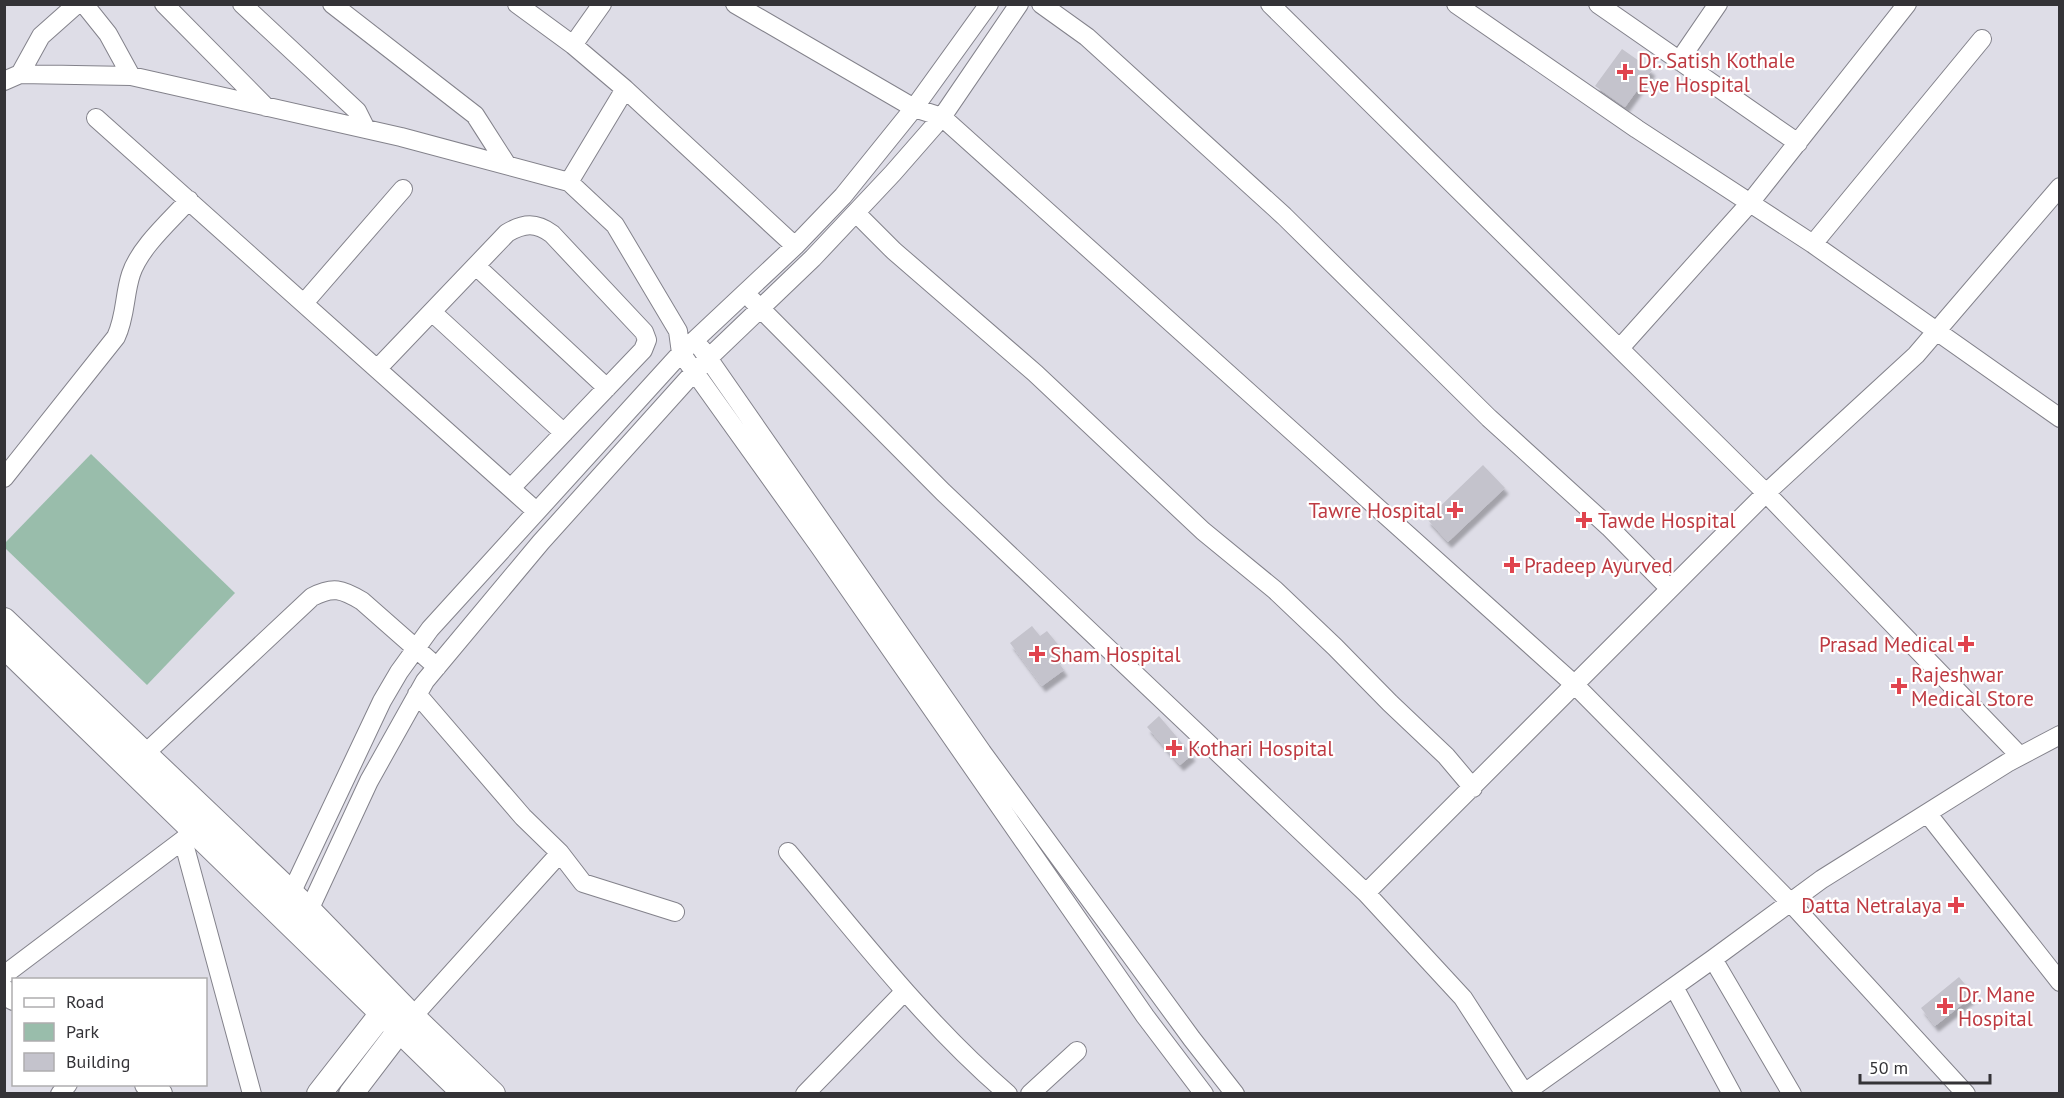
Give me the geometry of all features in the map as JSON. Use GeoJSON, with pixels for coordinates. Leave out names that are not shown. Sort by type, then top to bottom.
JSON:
{"type":"FeatureCollection","features":[{"type":"Feature","properties":{"kind":"main road"},"geometry":{"type":"LineString","coordinates":[[4,620],[137,760],[286,904],[299,932],[383,1012],[406,1023],[493,1094]]}},
{"type":"Feature","properties":{"kind":"main road"},"geometry":{"type":"LineString","coordinates":[[4,646],[137,760],[187,835],[286,904],[309,910],[465,1094]]}},
{"type":"Feature","properties":{"kind":"main road"},"geometry":{"type":"LineString","coordinates":[[319,1094],[383,1012]]}},
{"type":"Feature","properties":{"kind":"main road"},"geometry":{"type":"LineString","coordinates":[[351,1094],[406,1023]]}},
{"type":"Feature","properties":{"kind":"street"},"geometry":{"type":"LineString","coordinates":[[9,79],[40,36],[77,4]]}},
{"type":"Feature","properties":{"kind":"street"},"geometry":{"type":"LineString","coordinates":[[84,4],[108,34],[130,76]]}},
{"type":"Feature","properties":{"kind":"street"},"geometry":{"type":"LineString","coordinates":[[164,4],[266,106]]}},
{"type":"Feature","properties":{"kind":"street"},"geometry":{"type":"LineString","coordinates":[[242,4],[357,111],[366,129]]}},
{"type":"Feature","properties":{"kind":"street"},"geometry":{"type":"LineString","coordinates":[[332,4],[475,116],[507,165]]}},
{"type":"Feature","properties":{"kind":"street"},"geometry":{"type":"LineString","coordinates":[[517,4],[573,45],[625,89],[795,246]]}},
{"type":"Feature","properties":{"kind":"street"},"geometry":{"type":"LineString","coordinates":[[573,45],[602,4]]}},
{"type":"Feature","properties":{"kind":"street"},"geometry":{"type":"LineString","coordinates":[[735,4],[914,108],[942,117],[1575,685],[1790,902],[1966,1094]]}},
{"type":"Feature","properties":{"kind":"street"},"geometry":{"type":"LineString","coordinates":[[286,904],[382,701],[430,628],[681,353],[795,246],[843,196],[914,108],[989,4]]}},
{"type":"Feature","properties":{"kind":"street"},"geometry":{"type":"LineString","coordinates":[[299,932],[369,781],[417,694],[436,667],[541,542],[695,371],[857,214],[942,117],[1019,4]]}},
{"type":"Feature","properties":{"kind":"street"},"geometry":{"type":"LineString","coordinates":[[1041,4],[1087,38],[1284,216],[1488,418],[1609,527],[1670,589]]}},
{"type":"Feature","properties":{"kind":"street"},"geometry":{"type":"LineString","coordinates":[[1270,4],[1766,492],[2020,756]]}},
{"type":"Feature","properties":{"kind":"street"},"geometry":{"type":"LineString","coordinates":[[1456,4],[1480,11],[1749,204],[1813,244],[2060,418]]}},
{"type":"Feature","properties":{"kind":"street"},"geometry":{"type":"LineString","coordinates":[[1679,61],[1719,4]]}},
{"type":"Feature","properties":{"kind":"street"},"geometry":{"type":"LineString","coordinates":[[1620,348],[1749,204],[1907,4]]}},
{"type":"Feature","properties":{"kind":"street"},"geometry":{"type":"LineString","coordinates":[[1602,6],[1798,143]]}},
{"type":"Feature","properties":{"kind":"street"},"geometry":{"type":"LineString","coordinates":[[1813,244],[1982,39]]}},
{"type":"Feature","properties":{"kind":"street"},"geometry":{"type":"LineString","coordinates":[[9,79],[130,76],[366,129],[569,182],[615,225],[678,331],[681,353],[819,546],[986,773],[1235,1094]]}},
{"type":"Feature","properties":{"kind":"street"},"geometry":{"type":"LineString","coordinates":[[569,182],[625,89]]}},
{"type":"Feature","properties":{"kind":"street"},"geometry":{"type":"LineString","coordinates":[[96,118],[536,511]]}},
{"type":"Feature","properties":{"kind":"street"},"geometry":{"type":"LineString","coordinates":[[1366,893],[1766,492],[1916,355],[2060,187]]}},
{"type":"Feature","properties":{"kind":"street"},"geometry":{"type":"LineString","coordinates":[[304,303],[403,189]]}},
{"type":"Feature","properties":{"kind":"street"},"geometry":{"type":"LineString","coordinates":[[4,478],[116,337],[122,325],[130,275],[135,263],[189,200]]}},
{"type":"Feature","properties":{"kind":"street"},"geometry":{"type":"LineString","coordinates":[[857,214],[894,252],[1035,373],[1203,531],[1275,590],[1446,756],[1473,788]]}},
{"type":"Feature","properties":{"kind":"street"},"geometry":{"type":"LineString","coordinates":[[378,369],[507,233],[516,227],[528,224],[544,228],[552,234],[644,332],[647,340],[643,350],[511,488]]}},
{"type":"Feature","properties":{"kind":"street"},"geometry":{"type":"LineString","coordinates":[[476,266],[607,388]]}},
{"type":"Feature","properties":{"kind":"street"},"geometry":{"type":"LineString","coordinates":[[745,292],[943,492],[1366,893],[1463,998],[1524,1093],[1822,879],[2020,756],[2060,735]]}},
{"type":"Feature","properties":{"kind":"street"},"geometry":{"type":"LineString","coordinates":[[432,312],[564,433]]}},
{"type":"Feature","properties":{"kind":"street"},"geometry":{"type":"LineString","coordinates":[[678,331],[695,340],[708,358],[986,773],[1138,1007],[1204,1094]]}},
{"type":"Feature","properties":{"kind":"street"},"geometry":{"type":"LineString","coordinates":[[137,760],[312,597],[324,590],[334,589],[348,593],[362,601],[436,667]]}},
{"type":"Feature","properties":{"kind":"street"},"geometry":{"type":"LineString","coordinates":[[417,694],[523,817],[561,854],[583,883],[675,912]]}},
{"type":"Feature","properties":{"kind":"street"},"geometry":{"type":"LineString","coordinates":[[1927,813],[2060,982]]}},
{"type":"Feature","properties":{"kind":"street"},"geometry":{"type":"LineString","coordinates":[[4,975],[187,835],[252,1094]]}},
{"type":"Feature","properties":{"kind":"street"},"geometry":{"type":"LineString","coordinates":[[788,852],[905,991],[981,1070],[1008,1094]]}},
{"type":"Feature","properties":{"kind":"street"},"geometry":{"type":"LineString","coordinates":[[406,1023],[561,854]]}},
{"type":"Feature","properties":{"kind":"street"},"geometry":{"type":"LineString","coordinates":[[1713,959],[1792,1094]]}},
{"type":"Feature","properties":{"kind":"street"},"geometry":{"type":"LineString","coordinates":[[1674,987],[1732,1094]]}},
{"type":"Feature","properties":{"kind":"street"},"geometry":{"type":"LineString","coordinates":[[804,1094],[905,991]]}},
{"type":"Feature","properties":{"kind":"street"},"geometry":{"type":"LineString","coordinates":[[1030,1094],[1077,1051]]}},
{"type":"Feature","properties":{"kind":"green space"},"geometry":{"type":"Polygon","coordinates":[[[91,454],[235,593],[147,685],[5,548],[5,543],[91,454]]]}},
{"type":"Feature","properties":{"kind":"building"},"geometry":{"type":"Polygon","coordinates":[[[1622,49],[1652,70],[1625,107],[1595,86],[1622,49]]]}},
{"type":"Feature","properties":{"kind":"building"},"geometry":{"type":"Polygon","coordinates":[[[1483,465],[1505,488],[1448,542],[1427,519],[1483,465]]]}},
{"type":"Feature","properties":{"kind":"building"},"geometry":{"type":"Polygon","coordinates":[[[1032,626],[1040,636],[1047,631],[1064,652],[1055,658],[1064,670],[1042,686],[1010,643],[1032,626]]]}},
{"type":"Feature","properties":{"kind":"building"},"geometry":{"type":"Polygon","coordinates":[[[1159,716],[1192,755],[1180,765],[1147,727],[1159,716]]]}},
{"type":"Feature","properties":{"kind":"building"},"geometry":{"type":"Polygon","coordinates":[[[1959,977],[1974,995],[1935,1026],[1921,1008],[1959,977]]]}},
{"type":"Feature","properties":{"kind":"place","name":"Dr. Satish Kothale Eye Hospital"},"geometry":{"type":"Point","coordinates":[1625,72]}},
{"type":"Feature","properties":{"kind":"place","name":"Tawre Hospital"},"geometry":{"type":"Point","coordinates":[1455,510]}},
{"type":"Feature","properties":{"kind":"place","name":"Tawde Hospital"},"geometry":{"type":"Point","coordinates":[1584,520]}},
{"type":"Feature","properties":{"kind":"place","name":"Pradeep Ayurved"},"geometry":{"type":"Point","coordinates":[1512,565]}},
{"type":"Feature","properties":{"kind":"place","name":"Prasad Medical"},"geometry":{"type":"Point","coordinates":[1966,644]}},
{"type":"Feature","properties":{"kind":"place","name":"Sham Hospital"},"geometry":{"type":"Point","coordinates":[1037,654]}},
{"type":"Feature","properties":{"kind":"place","name":"Rajeshwar Medical Store"},"geometry":{"type":"Point","coordinates":[1899,686]}},
{"type":"Feature","properties":{"kind":"place","name":"Kothari Hospital"},"geometry":{"type":"Point","coordinates":[1174,748]}},
{"type":"Feature","properties":{"kind":"place","name":"Datta Netralaya"},"geometry":{"type":"Point","coordinates":[1956,905]}},
{"type":"Feature","properties":{"kind":"place","name":"Dr. Mane Hospital"},"geometry":{"type":"Point","coordinates":[1945,1006]}}]}
